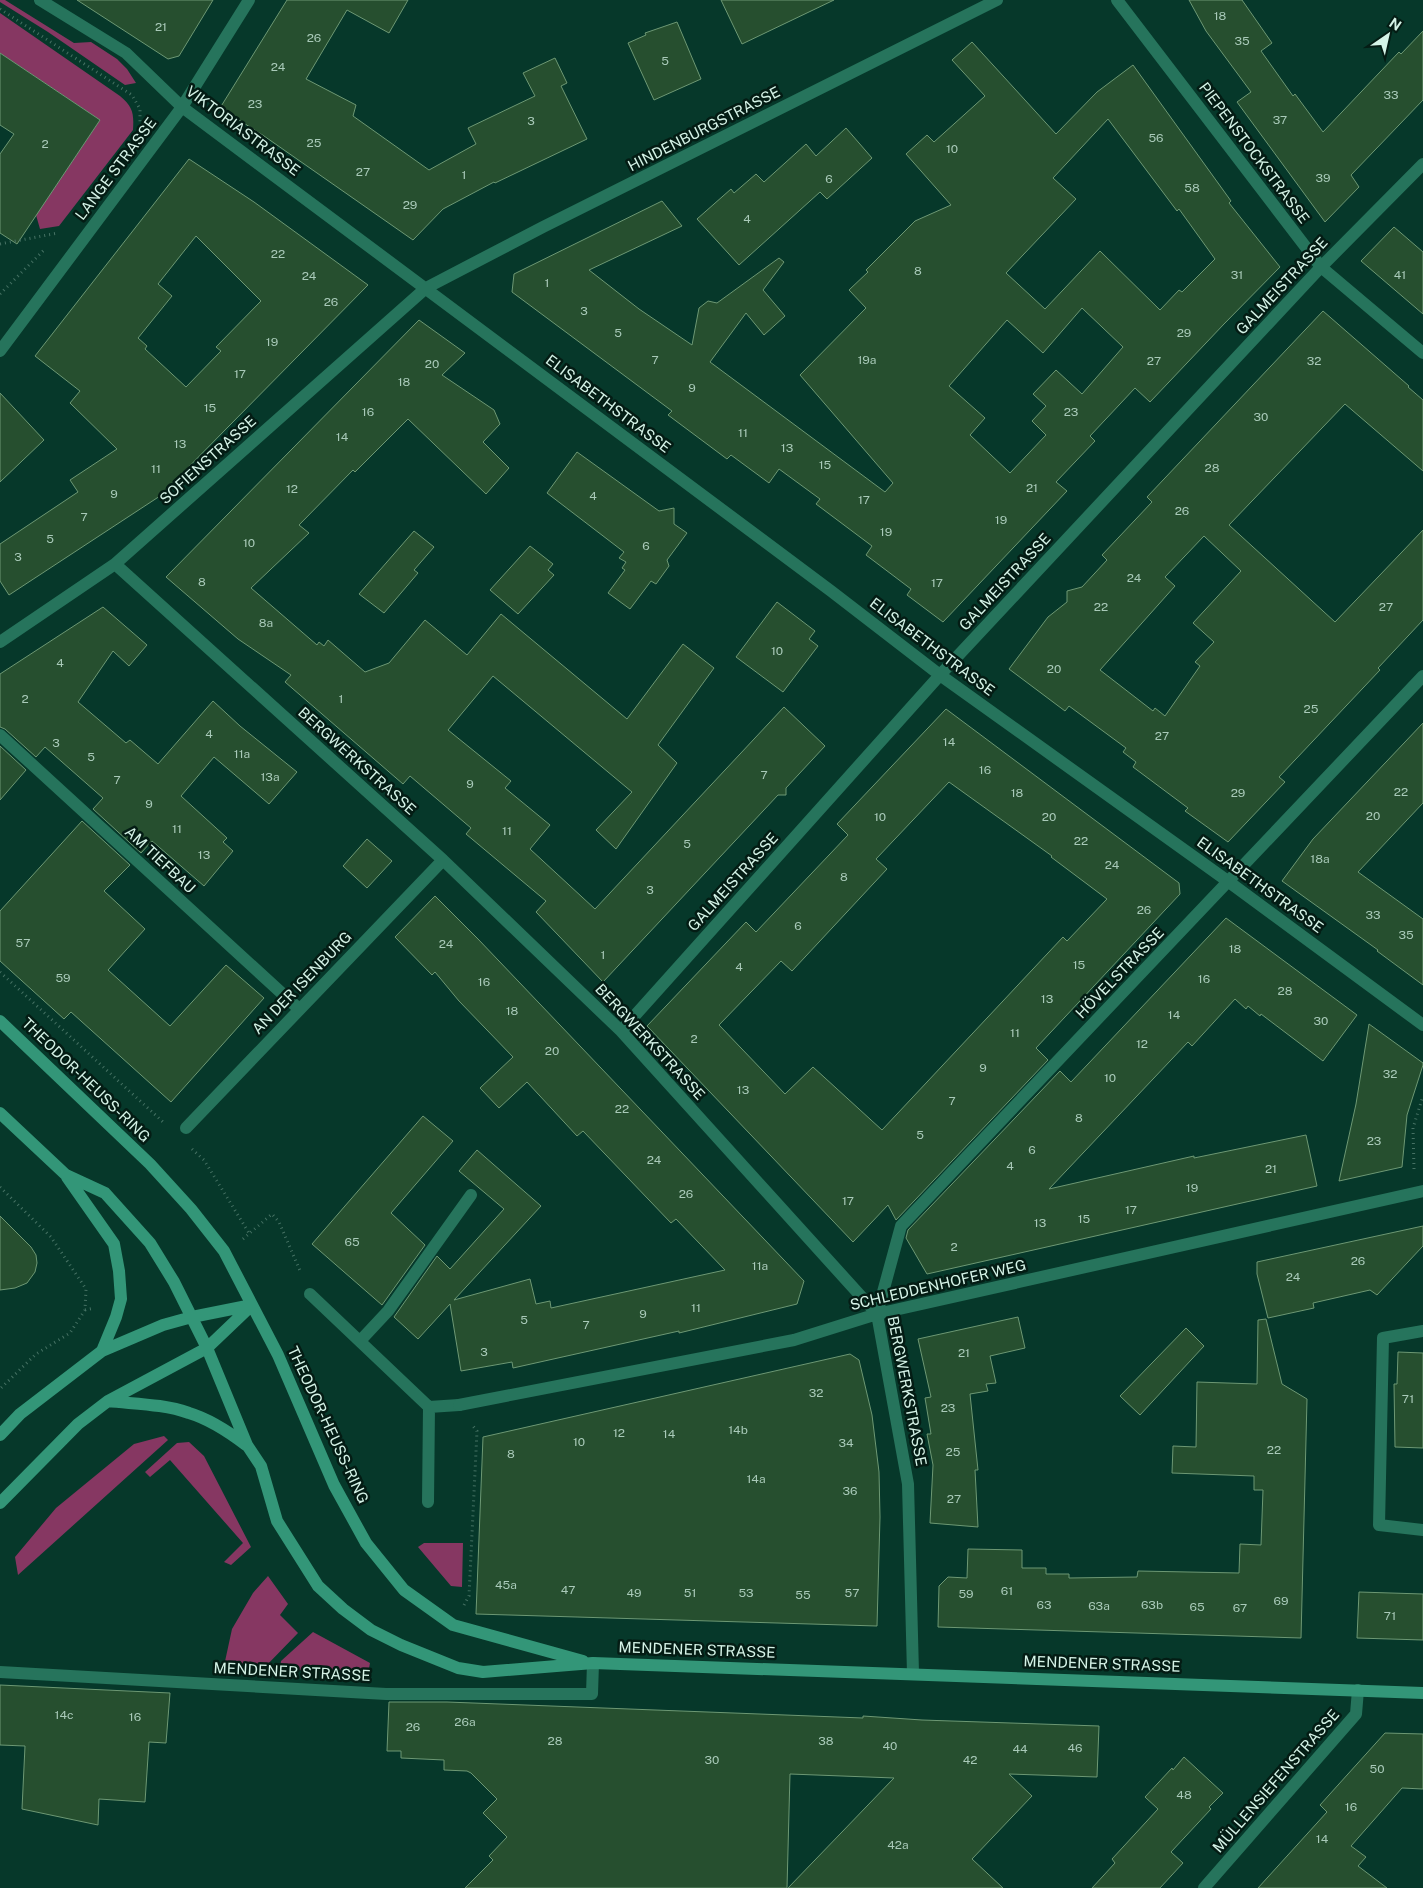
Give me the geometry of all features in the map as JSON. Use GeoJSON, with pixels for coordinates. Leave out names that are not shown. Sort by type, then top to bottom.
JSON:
{"type":"FeatureCollection","features":[{"type":"Feature","properties":{"kind":"main road","name":"THEODOR-HEUSS-RING"},"geometry":{"type":"LineString","coordinates":[[0,1021],[150,1164],[224,1251],[278,1355],[334,1485],[366,1543],[404,1590],[453,1625],[593,1663]]}},
{"type":"Feature","properties":{"kind":"main road"},"geometry":{"type":"LineString","coordinates":[[0,1113],[66,1175],[114,1244],[121,1298],[116,1317],[102,1351]]}},
{"type":"Feature","properties":{"kind":"main road"},"geometry":{"type":"LineString","coordinates":[[66,1175],[105,1193],[150,1243],[174,1282],[208,1348],[247,1445],[261,1466],[277,1520],[318,1586],[343,1609],[372,1630],[401,1645],[458,1668],[483,1672],[593,1663]]}},
{"type":"Feature","properties":{"kind":"main road"},"geometry":{"type":"LineString","coordinates":[[0,1435],[20,1414],[102,1351],[163,1325],[192,1317],[252,1306]]}},
{"type":"Feature","properties":{"kind":"main road"},"geometry":{"type":"LineString","coordinates":[[0,1503],[78,1424],[108,1401],[208,1348],[252,1306]]}},
{"type":"Feature","properties":{"kind":"main road"},"geometry":{"type":"LineString","coordinates":[[108,1401],[162,1407],[189,1413],[225,1431],[247,1445]]}},
{"type":"Feature","properties":{"kind":"main road","name":"MENDENER STRASSE"},"geometry":{"type":"LineString","coordinates":[[593,1663],[913,1673],[1423,1693]]}},
{"type":"Feature","properties":{"kind":"street","name":"VIKTORIASTRASSE"},"geometry":{"type":"LineString","coordinates":[[40,0],[126,53],[182,107],[426,288]]}},
{"type":"Feature","properties":{"kind":"street","name":"LANGE STRASSE"},"geometry":{"type":"LineString","coordinates":[[0,351],[182,107],[249,0]]}},
{"type":"Feature","properties":{"kind":"street","name":"HINDENBURGSTRASSE"},"geometry":{"type":"LineString","coordinates":[[426,288],[543,227],[997,0]]}},
{"type":"Feature","properties":{"kind":"street","name":"PIEPENSTOCKSTRASSE"},"geometry":{"type":"LineString","coordinates":[[1117,0],[1321,267],[1423,353]]}},
{"type":"Feature","properties":{"kind":"street","name":"GALMEISTRASSE"},"geometry":{"type":"LineString","coordinates":[[622,1031],[940,676],[1321,267],[1423,164]]}},
{"type":"Feature","properties":{"kind":"street","name":"SOFIENSTRASSE"},"geometry":{"type":"LineString","coordinates":[[0,642],[115,564],[426,288]]}},
{"type":"Feature","properties":{"kind":"street","name":"ELISABETHSTRASSE"},"geometry":{"type":"LineString","coordinates":[[426,288],[831,591],[940,676],[1229,882],[1423,1025]]}},
{"type":"Feature","properties":{"kind":"street","name":"BERGWERKSTRASSE"},"geometry":{"type":"LineString","coordinates":[[115,564],[443,860],[622,1031],[877,1314],[908,1484],[913,1673]]}},
{"type":"Feature","properties":{"kind":"street","name":"HÖVELSTRASSE"},"geometry":{"type":"LineString","coordinates":[[877,1314],[901,1226],[1423,676]]}},
{"type":"Feature","properties":{"kind":"street","name":"AM TIEFBAU"},"geometry":{"type":"LineString","coordinates":[[0,735],[299,1009]]}},
{"type":"Feature","properties":{"kind":"street","name":"AN DER ISENBURG"},"geometry":{"type":"LineString","coordinates":[[182,1132],[443,860]]}},
{"type":"Feature","properties":{"kind":"street","name":"SCHLEDDENHOFER WEG"},"geometry":{"type":"LineString","coordinates":[[459,1405],[794,1340],[877,1314],[1422,1191]]}},
{"type":"Feature","properties":{"kind":"street"},"geometry":{"type":"LineString","coordinates":[[360,1341],[388,1311],[471,1195]]}},
{"type":"Feature","properties":{"kind":"street"},"geometry":{"type":"LineString","coordinates":[[310,1294],[428,1407],[428,1502]]}},
{"type":"Feature","properties":{"kind":"street"},"geometry":{"type":"LineString","coordinates":[[1423,1331],[1383,1338],[1379,1525],[1423,1530]]}},
{"type":"Feature","properties":{"kind":"street"},"geometry":{"type":"LineString","coordinates":[[428,1407],[459,1405]]}},
{"type":"Feature","properties":{"kind":"street","name":"MENDENER STRASSE"},"geometry":{"type":"LineString","coordinates":[[0,1672],[386,1694],[592,1694],[593,1663]]}},
{"type":"Feature","properties":{"kind":"street","name":"MÜLLENSIEFENSTRASSE"},"geometry":{"type":"LineString","coordinates":[[1204,1888],[1356,1714],[1358,1690]]}},
{"type":"Feature","properties":{"kind":"path"},"geometry":{"type":"LineString","coordinates":[[0,9],[132,95],[140,110],[140,124]]}},
{"type":"Feature","properties":{"kind":"path"},"geometry":{"type":"LineString","coordinates":[[0,244],[61,232],[54,239]]}},
{"type":"Feature","properties":{"kind":"path"},"geometry":{"type":"LineString","coordinates":[[0,294],[47,246]]}},
{"type":"Feature","properties":{"kind":"path"},"geometry":{"type":"LineString","coordinates":[[0,972],[182,1132],[204,1160],[249,1233],[272,1214],[279,1222],[310,1294]]}},
{"type":"Feature","properties":{"kind":"path"},"geometry":{"type":"LineString","coordinates":[[1422,1191],[1413,1165],[1413,1128],[1423,1096]]}},
{"type":"Feature","properties":{"kind":"path"},"geometry":{"type":"LineString","coordinates":[[0,1187],[50,1238],[86,1289],[86,1310],[70,1333],[36,1354],[0,1389]]}},
{"type":"Feature","properties":{"kind":"path"},"geometry":{"type":"LineString","coordinates":[[459,1405],[477,1431],[469,1596],[460,1612]]}},
{"type":"Feature","properties":{"kind":"shaded area"},"geometry":{"type":"Polygon","coordinates":[[[0,0],[5,0],[74,43],[91,42],[117,59],[127,69],[136,83],[125,85],[48,32],[0,2],[0,0]]]}},
{"type":"Feature","properties":{"kind":"shaded area"},"geometry":{"type":"Polygon","coordinates":[[[0,13],[120,96],[132,111],[133,130],[59,226],[40,229],[36,215],[100,120],[0,53],[0,13]]]}},
{"type":"Feature","properties":{"kind":"shaded area"},"geometry":{"type":"Polygon","coordinates":[[[164,1436],[168,1440],[18,1575],[15,1557],[56,1508],[134,1444],[164,1436]]]}},
{"type":"Feature","properties":{"kind":"shaded area"},"geometry":{"type":"Polygon","coordinates":[[[189,1442],[204,1456],[251,1547],[231,1565],[224,1562],[243,1543],[170,1460],[150,1477],[145,1472],[177,1443],[189,1442]]]}},
{"type":"Feature","properties":{"kind":"shaded area"},"geometry":{"type":"Polygon","coordinates":[[[424,1543],[463,1543],[462,1587],[451,1586],[418,1547],[424,1543]]]}},
{"type":"Feature","properties":{"kind":"shaded area"},"geometry":{"type":"Polygon","coordinates":[[[268,1576],[288,1604],[280,1615],[298,1633],[264,1668],[224,1666],[232,1629],[253,1593],[268,1576]]]}},
{"type":"Feature","properties":{"kind":"shaded area"},"geometry":{"type":"Polygon","coordinates":[[[313,1632],[370,1663],[368,1674],[280,1669],[281,1661],[313,1632]]]}},
{"type":"Feature","properties":{"kind":"building"},"geometry":{"type":"Polygon","coordinates":[[[77,0],[213,0],[179,56],[168,59],[77,0]]]}},
{"type":"Feature","properties":{"kind":"building"},"geometry":{"type":"Polygon","coordinates":[[[287,0],[408,0],[389,33],[347,10],[306,79],[356,105],[353,116],[429,170],[476,144],[468,128],[535,96],[523,73],[555,58],[567,83],[561,86],[587,139],[494,182],[443,209],[413,240],[264,136],[220,108],[287,0]]]}},
{"type":"Feature","properties":{"kind":"building"},"geometry":{"type":"Polygon","coordinates":[[[721,0],[834,0],[742,44],[721,0]]]}},
{"type":"Feature","properties":{"kind":"building"},"geometry":{"type":"Polygon","coordinates":[[[1189,0],[1242,0],[1272,43],[1261,51],[1293,96],[1295,94],[1323,132],[1399,52],[1401,54],[1423,31],[1423,100],[1351,175],[1359,187],[1325,222],[1237,102],[1251,92],[1206,31],[1189,0]]]}},
{"type":"Feature","properties":{"kind":"building"},"geometry":{"type":"Polygon","coordinates":[[[677,22],[701,79],[654,100],[628,43],[646,35],[645,33],[677,22]]]}},
{"type":"Feature","properties":{"kind":"building"},"geometry":{"type":"Polygon","coordinates":[[[972,42],[1056,134],[1097,92],[1133,65],[1231,201],[1229,203],[1280,267],[1150,402],[1135,388],[1090,436],[1095,441],[1056,482],[1067,491],[943,622],[907,595],[911,589],[866,555],[872,546],[816,504],[820,499],[779,469],[769,483],[731,455],[727,459],[668,415],[672,411],[512,292],[514,274],[662,201],[682,226],[589,270],[639,309],[692,345],[699,308],[708,301],[717,303],[779,258],[784,262],[763,290],[785,316],[764,335],[746,313],[710,362],[885,492],[893,483],[800,375],[866,308],[849,290],[868,272],[866,270],[915,221],[951,205],[906,154],[927,135],[934,142],[985,96],[952,60],[972,42]],[[1108,119],[1053,178],[1076,199],[1006,273],[1045,309],[1100,251],[1160,310],[1179,290],[1182,292],[1215,259],[1179,209],[1177,211],[1108,119]],[[1082,308],[1043,353],[1007,320],[949,386],[985,418],[970,435],[1010,473],[1046,435],[1032,421],[1046,406],[1033,394],[1056,370],[1082,394],[1123,347],[1082,308]]]}},
{"type":"Feature","properties":{"kind":"building"},"geometry":{"type":"Polygon","coordinates":[[[0,53],[100,120],[17,244],[0,233],[0,154],[14,134],[0,125],[0,53]]]}},
{"type":"Feature","properties":{"kind":"building"},"geometry":{"type":"Polygon","coordinates":[[[846,128],[872,158],[827,199],[820,192],[739,265],[697,219],[731,189],[734,193],[756,174],[764,182],[806,144],[816,156],[846,128]]]}},
{"type":"Feature","properties":{"kind":"building"},"geometry":{"type":"Polygon","coordinates":[[[189,159],[254,202],[368,285],[160,496],[9,595],[0,581],[0,544],[78,492],[70,480],[117,449],[70,403],[80,391],[35,356],[189,159]],[[196,236],[158,284],[172,296],[138,338],[147,346],[145,349],[186,387],[221,351],[216,347],[261,301],[196,236]]]}},
{"type":"Feature","properties":{"kind":"building"},"geometry":{"type":"Polygon","coordinates":[[[1394,227],[1423,252],[1423,314],[1361,261],[1394,227]]]}},
{"type":"Feature","properties":{"kind":"building"},"geometry":{"type":"Polygon","coordinates":[[[1323,311],[1423,400],[1423,471],[1345,404],[1229,525],[1335,622],[1423,530],[1423,620],[1378,668],[1380,670],[1279,777],[1285,782],[1228,842],[1185,811],[1188,808],[1133,767],[1136,762],[1123,752],[1126,748],[1069,706],[1065,711],[1009,669],[1048,617],[1067,602],[1067,591],[1082,587],[1107,560],[1102,555],[1152,502],[1147,497],[1323,311]],[[1204,536],[1165,577],[1175,586],[1100,670],[1153,711],[1155,708],[1165,716],[1200,666],[1195,662],[1214,642],[1193,623],[1241,571],[1204,536]]]}},
{"type":"Feature","properties":{"kind":"building"},"geometry":{"type":"Polygon","coordinates":[[[419,320],[465,353],[442,375],[494,410],[500,424],[483,442],[509,468],[486,494],[408,419],[355,472],[353,470],[299,525],[309,533],[251,588],[317,645],[319,642],[324,646],[328,640],[365,672],[389,663],[425,620],[467,655],[501,614],[627,719],[683,644],[714,668],[658,745],[677,763],[616,849],[596,830],[632,792],[493,676],[448,730],[511,781],[505,788],[550,825],[530,849],[595,909],[784,707],[825,746],[786,788],[786,795],[778,795],[603,982],[536,912],[546,901],[466,834],[471,828],[410,776],[403,784],[285,682],[291,675],[238,639],[166,577],[419,320]]]}},
{"type":"Feature","properties":{"kind":"building"},"geometry":{"type":"Polygon","coordinates":[[[0,393],[44,440],[0,482],[0,393]]]}},
{"type":"Feature","properties":{"kind":"building"},"geometry":{"type":"Polygon","coordinates":[[[577,452],[659,511],[674,508],[674,524],[687,533],[667,560],[669,566],[656,584],[651,581],[630,609],[608,593],[625,570],[622,568],[626,562],[619,558],[624,552],[547,493],[577,452]]]}},
{"type":"Feature","properties":{"kind":"building"},"geometry":{"type":"Polygon","coordinates":[[[414,531],[434,547],[414,570],[418,573],[384,613],[359,594],[414,531]]]}},
{"type":"Feature","properties":{"kind":"building"},"geometry":{"type":"Polygon","coordinates":[[[530,546],[553,564],[548,570],[554,575],[518,614],[490,590],[530,546]]]}},
{"type":"Feature","properties":{"kind":"building"},"geometry":{"type":"Polygon","coordinates":[[[777,602],[815,631],[809,639],[818,646],[783,692],[736,657],[777,602]]]}},
{"type":"Feature","properties":{"kind":"building"},"geometry":{"type":"Polygon","coordinates":[[[103,607],[147,645],[129,666],[113,651],[78,702],[126,743],[130,740],[158,764],[213,701],[240,726],[297,772],[269,804],[214,757],[181,796],[227,838],[223,842],[233,851],[204,886],[152,841],[141,853],[93,809],[103,798],[45,747],[36,757],[5,729],[0,727],[0,674],[103,607]]]}},
{"type":"Feature","properties":{"kind":"building"},"geometry":{"type":"Polygon","coordinates":[[[946,709],[1179,883],[1180,894],[1036,1048],[1048,1060],[896,1220],[888,1205],[853,1242],[647,1026],[746,922],[756,932],[848,835],[837,824],[946,709]],[[949,782],[876,859],[887,869],[792,971],[781,961],[719,1025],[785,1094],[813,1067],[882,1130],[1063,937],[1067,941],[1107,899],[1052,856],[949,782]]]}},
{"type":"Feature","properties":{"kind":"building"},"geometry":{"type":"Polygon","coordinates":[[[1423,723],[1423,803],[1358,872],[1423,919],[1423,985],[1282,881],[1313,839],[1423,723]]]}},
{"type":"Feature","properties":{"kind":"building"},"geometry":{"type":"Polygon","coordinates":[[[0,746],[26,770],[0,800],[0,746]]]}},
{"type":"Feature","properties":{"kind":"building"},"geometry":{"type":"Polygon","coordinates":[[[82,821],[130,865],[104,891],[145,929],[108,970],[170,1026],[226,965],[264,998],[171,1102],[71,1012],[64,1019],[0,961],[0,911],[82,821]]]}},
{"type":"Feature","properties":{"kind":"building"},"geometry":{"type":"Polygon","coordinates":[[[367,839],[392,861],[367,888],[343,866],[367,839]]]}},
{"type":"Feature","properties":{"kind":"building"},"geometry":{"type":"Polygon","coordinates":[[[435,896],[804,1281],[797,1304],[679,1333],[679,1331],[513,1368],[512,1362],[461,1371],[450,1304],[418,1339],[394,1317],[437,1256],[450,1269],[504,1209],[459,1171],[477,1150],[541,1206],[454,1300],[530,1279],[536,1304],[550,1301],[551,1308],[725,1270],[676,1219],[671,1223],[583,1131],[577,1136],[527,1082],[499,1108],[480,1088],[513,1057],[459,1001],[435,972],[432,975],[395,937],[435,896]]]}},
{"type":"Feature","properties":{"kind":"building"},"geometry":{"type":"Polygon","coordinates":[[[1226,918],[1357,1015],[1323,1061],[1261,1014],[1260,1016],[1248,1006],[1246,1009],[1235,999],[1192,1046],[1188,1042],[1049,1189],[1194,1156],[1194,1158],[1306,1135],[1317,1186],[927,1274],[906,1238],[908,1230],[1060,1071],[1071,1082],[1226,918]]]}},
{"type":"Feature","properties":{"kind":"building"},"geometry":{"type":"Polygon","coordinates":[[[1369,1024],[1423,1063],[1423,1065],[1407,1115],[1402,1167],[1339,1181],[1356,1104],[1369,1024]]]}},
{"type":"Feature","properties":{"kind":"building"},"geometry":{"type":"Polygon","coordinates":[[[423,1116],[453,1141],[391,1213],[425,1245],[382,1305],[312,1244],[423,1116]]]}},
{"type":"Feature","properties":{"kind":"building"},"geometry":{"type":"Polygon","coordinates":[[[0,1216],[31,1247],[36,1255],[37,1263],[35,1272],[27,1283],[15,1288],[0,1290],[0,1216]]]}},
{"type":"Feature","properties":{"kind":"building"},"geometry":{"type":"Polygon","coordinates":[[[1423,1226],[1423,1246],[1377,1295],[1370,1290],[1313,1303],[1314,1308],[1268,1318],[1257,1274],[1257,1262],[1423,1226]]]}},
{"type":"Feature","properties":{"kind":"building"},"geometry":{"type":"Polygon","coordinates":[[[1018,1317],[1025,1348],[990,1356],[996,1383],[986,1384],[988,1391],[970,1394],[978,1470],[975,1470],[978,1527],[930,1523],[933,1465],[927,1434],[931,1434],[925,1398],[931,1397],[918,1339],[1018,1317]]]}},
{"type":"Feature","properties":{"kind":"building"},"geometry":{"type":"Polygon","coordinates":[[[1266,1319],[1282,1384],[1307,1399],[1301,1638],[938,1627],[939,1586],[948,1577],[967,1578],[968,1549],[1022,1550],[1022,1568],[1046,1568],[1046,1574],[1069,1574],[1069,1578],[1137,1577],[1138,1571],[1239,1573],[1240,1544],[1261,1545],[1263,1490],[1254,1490],[1254,1476],[1172,1473],[1173,1446],[1196,1447],[1197,1382],[1257,1384],[1258,1320],[1266,1319]]]}},
{"type":"Feature","properties":{"kind":"building"},"geometry":{"type":"Polygon","coordinates":[[[1186,1328],[1204,1346],[1140,1415],[1120,1396],[1186,1328]]]}},
{"type":"Feature","properties":{"kind":"building"},"geometry":{"type":"Polygon","coordinates":[[[1398,1352],[1423,1353],[1423,1448],[1395,1447],[1394,1384],[1397,1384],[1398,1352]]]}},
{"type":"Feature","properties":{"kind":"building"},"geometry":{"type":"Polygon","coordinates":[[[850,1354],[859,1360],[872,1415],[879,1472],[880,1517],[877,1626],[476,1614],[483,1437],[850,1354]]]}},
{"type":"Feature","properties":{"kind":"building"},"geometry":{"type":"Polygon","coordinates":[[[1359,1592],[1423,1594],[1423,1640],[1357,1638],[1359,1592]]]}},
{"type":"Feature","properties":{"kind":"building"},"geometry":{"type":"Polygon","coordinates":[[[0,1685],[170,1693],[166,1743],[149,1742],[145,1802],[99,1799],[98,1825],[22,1809],[25,1746],[0,1745],[0,1685]]]}},
{"type":"Feature","properties":{"kind":"building"},"geometry":{"type":"Polygon","coordinates":[[[389,1702],[447,1702],[863,1718],[863,1716],[1099,1726],[1097,1777],[1009,1774],[1032,1796],[972,1859],[1003,1888],[788,1888],[894,1778],[790,1774],[787,1888],[465,1888],[493,1860],[489,1856],[507,1837],[483,1813],[497,1799],[471,1773],[467,1771],[444,1770],[444,1760],[401,1758],[401,1751],[387,1751],[389,1702]]]}},
{"type":"Feature","properties":{"kind":"building"},"geometry":{"type":"Polygon","coordinates":[[[1385,1733],[1423,1734],[1423,1789],[1402,1788],[1351,1846],[1366,1857],[1358,1866],[1387,1888],[1258,1888],[1327,1812],[1320,1805],[1385,1733]]]}},
{"type":"Feature","properties":{"kind":"building"},"geometry":{"type":"Polygon","coordinates":[[[1184,1757],[1223,1793],[1209,1807],[1211,1809],[1171,1852],[1183,1863],[1160,1888],[1092,1888],[1115,1863],[1112,1859],[1158,1809],[1145,1797],[1184,1757]]]}}]}
